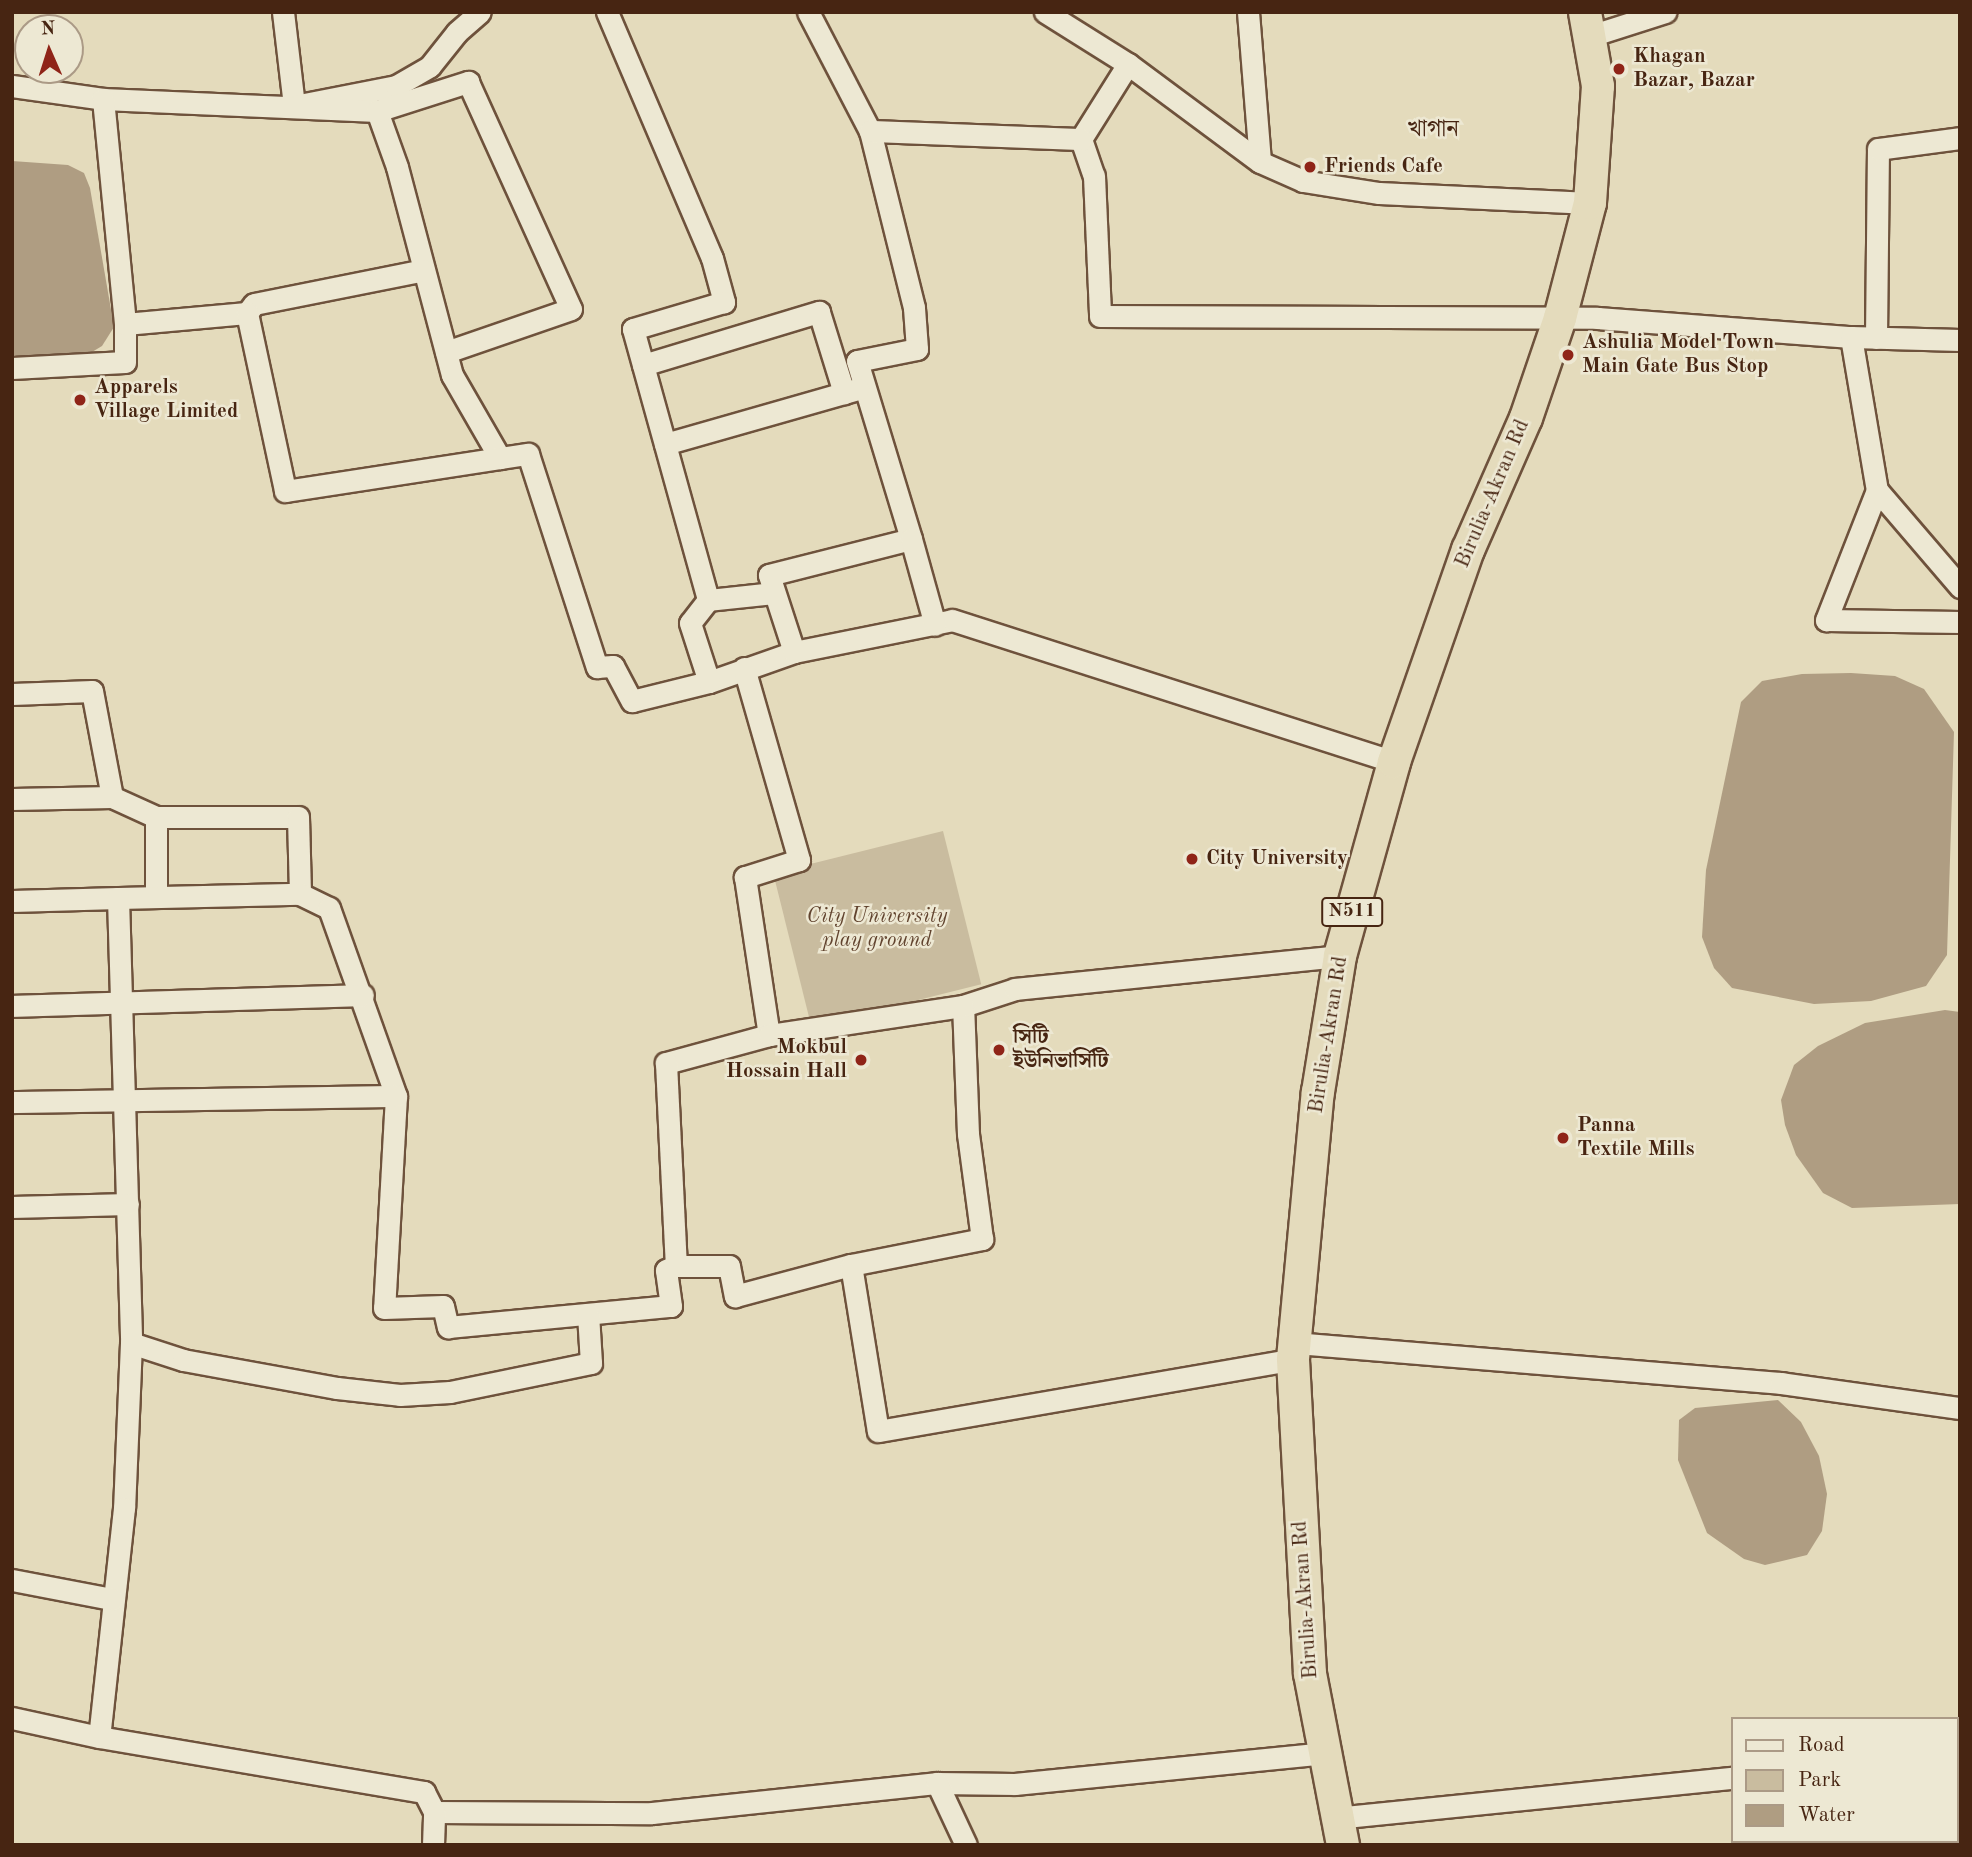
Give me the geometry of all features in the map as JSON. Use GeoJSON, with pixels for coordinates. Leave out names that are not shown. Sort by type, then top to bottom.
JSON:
{"type":"FeatureCollection","features":[{"type":"Feature","properties":{"kind":"highway","name":"Birulia-Akran Rd"},"geometry":{"type":"LineString","coordinates":[[1340,1832],[1310,1674],[1294,1351],[1318,1092],[1340,956],[1394,762],[1468,550],[1526,418],[1560,317],[1590,203],[1598,130],[1589,24]]}},
{"type":"Feature","properties":{"kind":"street"},"geometry":{"type":"LineString","coordinates":[[283,12],[294,106]]}},
{"type":"Feature","properties":{"kind":"street"},"geometry":{"type":"LineString","coordinates":[[294,106],[396,86],[430,66],[457,32],[480,12]]}},
{"type":"Feature","properties":{"kind":"street"},"geometry":{"type":"LineString","coordinates":[[607,12],[712,258],[724,302],[633,329],[708,600]]}},
{"type":"Feature","properties":{"kind":"street"},"geometry":{"type":"LineString","coordinates":[[808,12],[870,131],[914,308],[917,349],[857,361],[935,625]]}},
{"type":"Feature","properties":{"kind":"street"},"geometry":{"type":"LineString","coordinates":[[1045,12],[1128,64],[1260,162],[1303,181],[1380,193],[1590,203]]}},
{"type":"Feature","properties":{"kind":"street"},"geometry":{"type":"LineString","coordinates":[[1248,12],[1260,162]]}},
{"type":"Feature","properties":{"kind":"street"},"geometry":{"type":"LineString","coordinates":[[1589,24],[1665,12]]}},
{"type":"Feature","properties":{"kind":"street"},"geometry":{"type":"LineString","coordinates":[[1128,64],[1082,139],[1094,176],[1100,316],[1560,317],[1852,337],[1960,340]]}},
{"type":"Feature","properties":{"kind":"street"},"geometry":{"type":"LineString","coordinates":[[12,86],[103,100],[377,111],[468,82],[571,309],[446,352]]}},
{"type":"Feature","properties":{"kind":"street"},"geometry":{"type":"LineString","coordinates":[[12,368],[125,362],[125,324],[103,100]]}},
{"type":"Feature","properties":{"kind":"street"},"geometry":{"type":"LineString","coordinates":[[377,111],[452,375],[500,458]]}},
{"type":"Feature","properties":{"kind":"street"},"geometry":{"type":"LineString","coordinates":[[870,131],[1082,139]]}},
{"type":"Feature","properties":{"kind":"street"},"geometry":{"type":"LineString","coordinates":[[1876,338],[1878,149],[1960,138]]}},
{"type":"Feature","properties":{"kind":"street"},"geometry":{"type":"LineString","coordinates":[[125,324],[247,313],[254,304],[424,270]]}},
{"type":"Feature","properties":{"kind":"street"},"geometry":{"type":"LineString","coordinates":[[643,365],[819,312],[844,393]]}},
{"type":"Feature","properties":{"kind":"street"},"geometry":{"type":"LineString","coordinates":[[247,313],[285,491],[528,454],[597,667],[613,666],[632,701],[709,682],[794,652],[953,620],[1069,655],[1394,762]]}},
{"type":"Feature","properties":{"kind":"street"},"geometry":{"type":"LineString","coordinates":[[1852,337],[1877,490],[1826,620],[1960,622]]}},
{"type":"Feature","properties":{"kind":"street"},"geometry":{"type":"LineString","coordinates":[[665,444],[865,387]]}},
{"type":"Feature","properties":{"kind":"street"},"geometry":{"type":"LineString","coordinates":[[1877,490],[1960,586]]}},
{"type":"Feature","properties":{"kind":"street"},"geometry":{"type":"LineString","coordinates":[[794,652],[769,575],[911,539]]}},
{"type":"Feature","properties":{"kind":"street"},"geometry":{"type":"LineString","coordinates":[[709,682],[690,622],[708,600],[773,593]]}},
{"type":"Feature","properties":{"kind":"street"},"geometry":{"type":"LineString","coordinates":[[744,668],[799,860],[745,877],[769,1035]]}},
{"type":"Feature","properties":{"kind":"street"},"geometry":{"type":"LineString","coordinates":[[12,694],[92,691],[111,796]]}},
{"type":"Feature","properties":{"kind":"street"},"geometry":{"type":"LineString","coordinates":[[12,799],[111,796],[156,817],[298,817],[300,894]]}},
{"type":"Feature","properties":{"kind":"street"},"geometry":{"type":"LineString","coordinates":[[156,817],[156,897]]}},
{"type":"Feature","properties":{"kind":"street"},"geometry":{"type":"LineString","coordinates":[[12,901],[300,894],[329,908],[363,995],[396,1097],[384,1308],[443,1306],[448,1327],[671,1306],[666,1270],[676,1266],[729,1266],[734,1296],[851,1265],[982,1239],[968,1134],[963,1006]]}},
{"type":"Feature","properties":{"kind":"street"},"geometry":{"type":"LineString","coordinates":[[99,1737],[124,1508],[131,1343],[118,898]]}},
{"type":"Feature","properties":{"kind":"street"},"geometry":{"type":"LineString","coordinates":[[676,1266],[666,1063],[769,1035],[963,1006],[1015,989],[1340,956]]}},
{"type":"Feature","properties":{"kind":"street"},"geometry":{"type":"LineString","coordinates":[[12,1006],[363,995]]}},
{"type":"Feature","properties":{"kind":"street"},"geometry":{"type":"LineString","coordinates":[[12,1102],[396,1097]]}},
{"type":"Feature","properties":{"kind":"street"},"geometry":{"type":"LineString","coordinates":[[12,1207],[128,1205]]}},
{"type":"Feature","properties":{"kind":"street"},"geometry":{"type":"LineString","coordinates":[[851,1265],[878,1431],[1294,1351],[1781,1383],[1960,1408]]}},
{"type":"Feature","properties":{"kind":"street"},"geometry":{"type":"LineString","coordinates":[[131,1343],[183,1360],[337,1388],[425,1394],[591,1363],[588,1314]]}},
{"type":"Feature","properties":{"kind":"street"},"geometry":{"type":"LineString","coordinates":[[12,1580],[112,1600]]}},
{"type":"Feature","properties":{"kind":"street"},"geometry":{"type":"LineString","coordinates":[[12,1718],[99,1737],[424,1791],[434,1812],[433,1845]]}},
{"type":"Feature","properties":{"kind":"street"},"geometry":{"type":"LineString","coordinates":[[434,1812],[652,1813],[937,1783],[1015,1784],[1325,1753]]}},
{"type":"Feature","properties":{"kind":"street"},"geometry":{"type":"LineString","coordinates":[[1340,1832],[1730,1778]]}},
{"type":"Feature","properties":{"kind":"street"},"geometry":{"type":"LineString","coordinates":[[937,1783],[966,1845]]}},
{"type":"Feature","properties":{"kind":"green space","name":"City University play ground"},"geometry":{"type":"Polygon","coordinates":[[[943,831],[981,984],[811,1027],[773,873],[943,831]]]}},
{"type":"Feature","properties":{"kind":"water"},"geometry":{"type":"Polygon","coordinates":[[[12,161],[68,165],[84,173],[90,188],[114,327],[102,346],[92,352],[26,358],[12,355],[12,161]]]}},
{"type":"Feature","properties":{"kind":"water"},"geometry":{"type":"Polygon","coordinates":[[[1802,674],[1895,676],[1924,689],[1954,732],[1947,955],[1926,986],[1871,1001],[1814,1004],[1732,988],[1714,968],[1702,937],[1706,870],[1741,702],[1762,681],[1802,674]]]}},
{"type":"Feature","properties":{"kind":"water"},"geometry":{"type":"Polygon","coordinates":[[[1945,1010],[1960,1012],[1960,1204],[1852,1208],[1823,1193],[1796,1155],[1785,1125],[1781,1100],[1794,1065],[1818,1046],[1865,1023],[1945,1010]]]}},
{"type":"Feature","properties":{"kind":"water"},"geometry":{"type":"Polygon","coordinates":[[[1778,1400],[1801,1422],[1819,1456],[1827,1494],[1822,1531],[1807,1555],[1765,1565],[1744,1559],[1707,1533],[1678,1460],[1679,1420],[1695,1408],[1778,1400]]]}},
{"type":"Feature","properties":{"kind":"place","name":"Khagan Bazar, Bazar"},"geometry":{"type":"Point","coordinates":[1619,69]}},
{"type":"Feature","properties":{"kind":"place","name":"Friends Cafe"},"geometry":{"type":"Point","coordinates":[1310,167]}},
{"type":"Feature","properties":{"kind":"place","name":"Ashulia Model Town Main Gate Bus Stop"},"geometry":{"type":"Point","coordinates":[1568,355]}},
{"type":"Feature","properties":{"kind":"place","name":"Apparels Village Limited"},"geometry":{"type":"Point","coordinates":[80,400]}},
{"type":"Feature","properties":{"kind":"place","name":"City University"},"geometry":{"type":"Point","coordinates":[1192,859]}},
{"type":"Feature","properties":{"kind":"place","name":"সিটি ইউনিভার্সিটি"},"geometry":{"type":"Point","coordinates":[999,1050]}},
{"type":"Feature","properties":{"kind":"place","name":"Mokbul Hossain Hall"},"geometry":{"type":"Point","coordinates":[861,1060]}},
{"type":"Feature","properties":{"kind":"place","name":"Panna Textile Mills"},"geometry":{"type":"Point","coordinates":[1563,1138]}},
{"type":"Feature","properties":{"kind":"district","name":"খাগান"},"geometry":{"type":"Point","coordinates":[1433,131]}}]}
